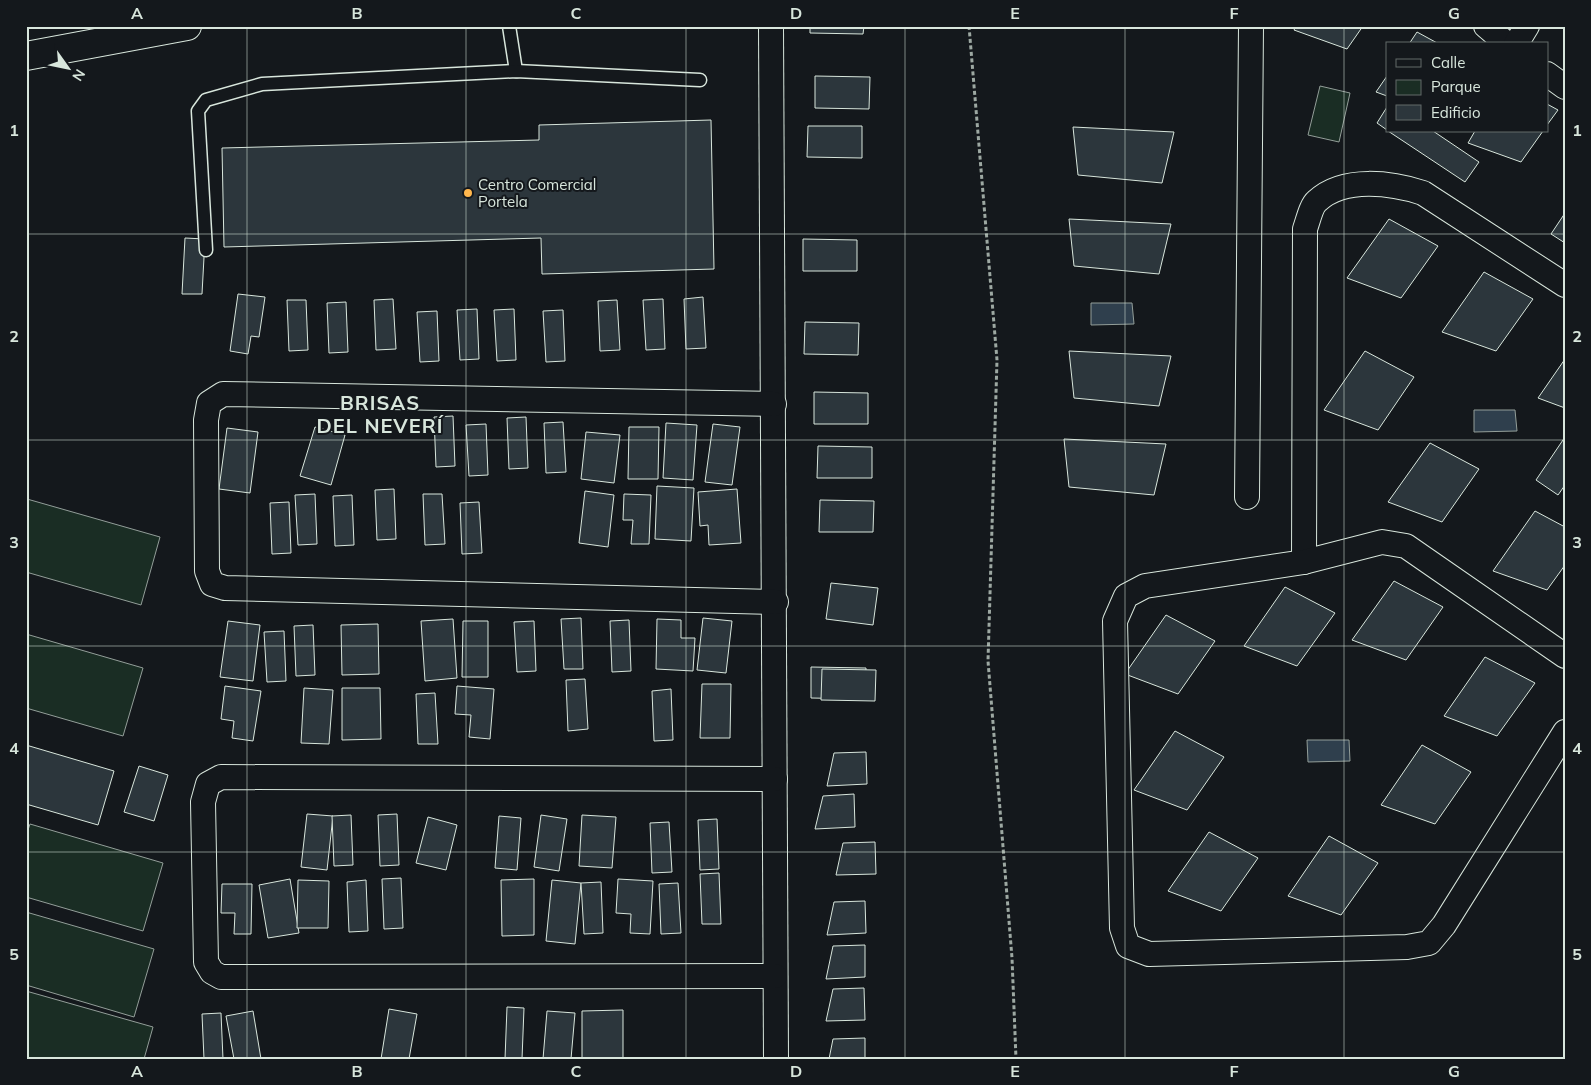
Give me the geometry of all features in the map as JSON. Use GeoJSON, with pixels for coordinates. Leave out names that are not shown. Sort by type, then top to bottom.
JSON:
{"type":"FeatureCollection","features":[{"type":"Feature","properties":{"kind":"street"},"geometry":{"type":"LineString","coordinates":[[26,56],[187,26]]}},
{"type":"Feature","properties":{"kind":"street"},"geometry":{"type":"LineString","coordinates":[[771,26],[776,602],[776,1059]]}},
{"type":"Feature","properties":{"kind":"street"},"geometry":{"type":"LineString","coordinates":[[1247,497],[1251,26]]}},
{"type":"Feature","properties":{"kind":"street"},"geometry":{"type":"LineString","coordinates":[[1486,26],[1505,42]]}},
{"type":"Feature","properties":{"kind":"street"},"geometry":{"type":"LineString","coordinates":[[1517,42],[1527,26]]}},
{"type":"Feature","properties":{"kind":"street"},"geometry":{"type":"LineString","coordinates":[[1548,75],[1565,87]]}},
{"type":"Feature","properties":{"kind":"street"},"geometry":{"type":"LineString","coordinates":[[1304,562],[1305,229],[1317,201],[1340,188],[1366,183],[1397,185],[1423,193],[1565,286]]}},
{"type":"Feature","properties":{"kind":"street"},"geometry":{"type":"LineString","coordinates":[[774,404],[223,394],[209,403],[206,420],[207,571],[212,584],[225,588],[776,602]]}},
{"type":"Feature","properties":{"kind":"street"},"geometry":{"type":"LineString","coordinates":[[1565,656],[1406,546],[1382,542],[1304,562],[1145,586],[1126,596],[1115,622],[1122,928],[1128,946],[1149,954],[1408,947],[1429,943],[1444,926],[1565,732]]}},
{"type":"Feature","properties":{"kind":"street"},"geometry":{"type":"LineString","coordinates":[[775,779],[221,777],[208,784],[202,802],[206,962],[212,972],[221,977],[775,976]]}},
{"type":"Feature","properties":{"kind":"lane"},"geometry":{"type":"LineString","coordinates":[[510,26],[516,71]]}},
{"type":"Feature","properties":{"kind":"lane"},"geometry":{"type":"LineString","coordinates":[[206,250],[198,111],[206,100],[262,84],[516,71],[700,80]]}},
{"type":"Feature","properties":{"kind":"path"},"geometry":{"type":"LineString","coordinates":[[969,26],[998,360],[988,661],[1012,958],[1016,1059]]}},
{"type":"Feature","properties":{"kind":"green space"},"geometry":{"type":"Polygon","coordinates":[[[1320,86],[1350,93],[1339,142],[1308,135],[1320,86]]]}},
{"type":"Feature","properties":{"kind":"green space"},"geometry":{"type":"Polygon","coordinates":[[[27,499],[160,537],[141,605],[26,572],[27,499]]]}},
{"type":"Feature","properties":{"kind":"green space"},"geometry":{"type":"Polygon","coordinates":[[[26,634],[143,668],[123,736],[26,708],[26,634]]]}},
{"type":"Feature","properties":{"kind":"green space"},"geometry":{"type":"Polygon","coordinates":[[[30,824],[163,863],[143,931],[26,897],[26,836],[30,824]]]}},
{"type":"Feature","properties":{"kind":"green space"},"geometry":{"type":"Polygon","coordinates":[[[26,912],[154,949],[134,1017],[26,985],[26,912]]]}},
{"type":"Feature","properties":{"kind":"green space"},"geometry":{"type":"Polygon","coordinates":[[[26,991],[153,1027],[144,1059],[26,1059],[26,991]]]}},
{"type":"Feature","properties":{"kind":"water"},"geometry":{"type":"Polygon","coordinates":[[[1091,303],[1132,303],[1134,324],[1091,325],[1091,303]]]}},
{"type":"Feature","properties":{"kind":"water"},"geometry":{"type":"Polygon","coordinates":[[[1474,410],[1515,410],[1517,431],[1474,432],[1474,410]]]}},
{"type":"Feature","properties":{"kind":"water"},"geometry":{"type":"Polygon","coordinates":[[[1307,740],[1349,740],[1350,761],[1308,762],[1307,740]]]}},
{"type":"Feature","properties":{"kind":"building"},"geometry":{"type":"Polygon","coordinates":[[[810,26],[864,26],[863,34],[810,33],[810,26]]]}},
{"type":"Feature","properties":{"kind":"building"},"geometry":{"type":"Polygon","coordinates":[[[1296,26],[1363,26],[1347,49],[1294,30],[1296,26]]]}},
{"type":"Feature","properties":{"kind":"building"},"geometry":{"type":"Polygon","coordinates":[[[1417,32],[1435,42],[1410,42],[1417,32]]]}},
{"type":"Feature","properties":{"kind":"building"},"geometry":{"type":"Polygon","coordinates":[[[815,76],[870,77],[869,109],[815,108],[815,76]]]}},
{"type":"Feature","properties":{"kind":"building"},"geometry":{"type":"Polygon","coordinates":[[[1386,77],[1386,96],[1376,92],[1386,77]]]}},
{"type":"Feature","properties":{"kind":"building"},"geometry":{"type":"Polygon","coordinates":[[[1548,105],[1558,110],[1548,124],[1548,105]]]}},
{"type":"Feature","properties":{"kind":"building"},"geometry":{"type":"Polygon","coordinates":[[[1386,109],[1386,129],[1377,123],[1386,109]]]}},
{"type":"Feature","properties":{"kind":"building","name":"Centro Comercial Portela"},"geometry":{"type":"Polygon","coordinates":[[[711,120],[714,269],[542,274],[541,238],[224,247],[222,148],[539,140],[539,125],[711,120]]]}},
{"type":"Feature","properties":{"kind":"building"},"geometry":{"type":"Polygon","coordinates":[[[808,126],[862,126],[862,158],[807,157],[808,126]]]}},
{"type":"Feature","properties":{"kind":"building"},"geometry":{"type":"Polygon","coordinates":[[[1073,127],[1174,132],[1162,183],[1078,175],[1073,127]]]}},
{"type":"Feature","properties":{"kind":"building"},"geometry":{"type":"Polygon","coordinates":[[[1390,132],[1434,132],[1479,162],[1465,182],[1390,132]]]}},
{"type":"Feature","properties":{"kind":"building"},"geometry":{"type":"Polygon","coordinates":[[[1474,132],[1542,132],[1521,162],[1468,143],[1474,132]]]}},
{"type":"Feature","properties":{"kind":"building"},"geometry":{"type":"Polygon","coordinates":[[[1565,213],[1565,243],[1551,234],[1565,213]]]}},
{"type":"Feature","properties":{"kind":"building"},"geometry":{"type":"Polygon","coordinates":[[[1069,219],[1171,224],[1159,274],[1074,266],[1069,219]]]}},
{"type":"Feature","properties":{"kind":"building"},"geometry":{"type":"Polygon","coordinates":[[[1389,219],[1438,246],[1401,298],[1347,278],[1389,219]]]}},
{"type":"Feature","properties":{"kind":"building"},"geometry":{"type":"Polygon","coordinates":[[[185,238],[205,239],[202,294],[182,294],[185,238]]]}},
{"type":"Feature","properties":{"kind":"building"},"geometry":{"type":"Polygon","coordinates":[[[803,239],[857,240],[857,271],[803,271],[803,239]]]}},
{"type":"Feature","properties":{"kind":"building"},"geometry":{"type":"Polygon","coordinates":[[[1484,272],[1533,299],[1496,351],[1442,332],[1484,272]]]}},
{"type":"Feature","properties":{"kind":"building"},"geometry":{"type":"Polygon","coordinates":[[[238,294],[265,297],[259,337],[251,336],[248,354],[230,351],[238,294]]]}},
{"type":"Feature","properties":{"kind":"building"},"geometry":{"type":"Polygon","coordinates":[[[703,297],[706,348],[686,349],[684,299],[703,297]]]}},
{"type":"Feature","properties":{"kind":"building"},"geometry":{"type":"Polygon","coordinates":[[[393,299],[396,349],[376,350],[374,300],[393,299]]]}},
{"type":"Feature","properties":{"kind":"building"},"geometry":{"type":"Polygon","coordinates":[[[663,299],[665,349],[646,350],[643,300],[663,299]]]}},
{"type":"Feature","properties":{"kind":"building"},"geometry":{"type":"Polygon","coordinates":[[[287,300],[306,300],[308,350],[289,351],[287,300]]]}},
{"type":"Feature","properties":{"kind":"building"},"geometry":{"type":"Polygon","coordinates":[[[617,300],[620,350],[600,351],[598,301],[617,300]]]}},
{"type":"Feature","properties":{"kind":"building"},"geometry":{"type":"Polygon","coordinates":[[[346,302],[348,352],[329,353],[327,303],[346,302]]]}},
{"type":"Feature","properties":{"kind":"building"},"geometry":{"type":"Polygon","coordinates":[[[477,309],[479,359],[460,360],[457,310],[477,309]]]}},
{"type":"Feature","properties":{"kind":"building"},"geometry":{"type":"Polygon","coordinates":[[[514,309],[516,360],[497,361],[494,310],[514,309]]]}},
{"type":"Feature","properties":{"kind":"building"},"geometry":{"type":"Polygon","coordinates":[[[563,310],[565,361],[546,362],[543,311],[563,310]]]}},
{"type":"Feature","properties":{"kind":"building"},"geometry":{"type":"Polygon","coordinates":[[[437,311],[439,361],[420,362],[417,312],[437,311]]]}},
{"type":"Feature","properties":{"kind":"building"},"geometry":{"type":"Polygon","coordinates":[[[805,322],[859,323],[858,355],[804,354],[805,322]]]}},
{"type":"Feature","properties":{"kind":"building"},"geometry":{"type":"Polygon","coordinates":[[[1069,351],[1171,356],[1159,406],[1074,398],[1069,351]]]}},
{"type":"Feature","properties":{"kind":"building"},"geometry":{"type":"Polygon","coordinates":[[[1365,351],[1414,377],[1378,430],[1324,410],[1365,351]]]}},
{"type":"Feature","properties":{"kind":"building"},"geometry":{"type":"Polygon","coordinates":[[[1565,359],[1565,408],[1538,398],[1565,359]]]}},
{"type":"Feature","properties":{"kind":"building"},"geometry":{"type":"Polygon","coordinates":[[[814,392],[868,393],[868,424],[814,424],[814,392]]]}},
{"type":"Feature","properties":{"kind":"building"},"geometry":{"type":"Polygon","coordinates":[[[453,416],[455,466],[436,467],[434,417],[453,416]]]}},
{"type":"Feature","properties":{"kind":"building"},"geometry":{"type":"Polygon","coordinates":[[[526,417],[528,468],[509,469],[507,418],[526,417]]]}},
{"type":"Feature","properties":{"kind":"building"},"geometry":{"type":"Polygon","coordinates":[[[563,422],[566,472],[546,473],[544,423],[563,422]]]}},
{"type":"Feature","properties":{"kind":"building"},"geometry":{"type":"Polygon","coordinates":[[[666,423],[697,425],[693,480],[663,478],[666,423]]]}},
{"type":"Feature","properties":{"kind":"building"},"geometry":{"type":"Polygon","coordinates":[[[486,424],[488,475],[469,476],[466,425],[486,424]]]}},
{"type":"Feature","properties":{"kind":"building"},"geometry":{"type":"Polygon","coordinates":[[[713,424],[740,427],[732,485],[705,482],[713,424]]]}},
{"type":"Feature","properties":{"kind":"building"},"geometry":{"type":"Polygon","coordinates":[[[315,427],[345,435],[331,485],[300,476],[315,427]]]}},
{"type":"Feature","properties":{"kind":"building"},"geometry":{"type":"Polygon","coordinates":[[[629,427],[659,427],[658,479],[628,479],[629,427]]]}},
{"type":"Feature","properties":{"kind":"building"},"geometry":{"type":"Polygon","coordinates":[[[227,428],[258,432],[250,493],[219,489],[227,428]]]}},
{"type":"Feature","properties":{"kind":"building"},"geometry":{"type":"Polygon","coordinates":[[[586,432],[620,435],[614,483],[581,479],[586,432]]]}},
{"type":"Feature","properties":{"kind":"building"},"geometry":{"type":"Polygon","coordinates":[[[1565,437],[1565,485],[1558,495],[1536,480],[1565,437]]]}},
{"type":"Feature","properties":{"kind":"building"},"geometry":{"type":"Polygon","coordinates":[[[1064,439],[1166,444],[1154,495],[1069,487],[1064,439]]]}},
{"type":"Feature","properties":{"kind":"building"},"geometry":{"type":"Polygon","coordinates":[[[1430,443],[1479,469],[1442,522],[1388,502],[1430,443]]]}},
{"type":"Feature","properties":{"kind":"building"},"geometry":{"type":"Polygon","coordinates":[[[818,446],[872,447],[872,478],[817,478],[818,446]]]}},
{"type":"Feature","properties":{"kind":"building"},"geometry":{"type":"Polygon","coordinates":[[[657,486],[694,488],[691,541],[655,539],[657,486]]]}},
{"type":"Feature","properties":{"kind":"building"},"geometry":{"type":"Polygon","coordinates":[[[394,489],[396,539],[377,540],[375,490],[394,489]]]}},
{"type":"Feature","properties":{"kind":"building"},"geometry":{"type":"Polygon","coordinates":[[[737,489],[741,543],[709,545],[708,525],[700,526],[698,492],[737,489]]]}},
{"type":"Feature","properties":{"kind":"building"},"geometry":{"type":"Polygon","coordinates":[[[585,491],[614,495],[608,547],[579,543],[585,491]]]}},
{"type":"Feature","properties":{"kind":"building"},"geometry":{"type":"Polygon","coordinates":[[[315,494],[317,544],[298,545],[295,495],[315,494]]]}},
{"type":"Feature","properties":{"kind":"building"},"geometry":{"type":"Polygon","coordinates":[[[423,494],[442,494],[445,544],[425,545],[423,494]]]}},
{"type":"Feature","properties":{"kind":"building"},"geometry":{"type":"Polygon","coordinates":[[[624,494],[651,495],[649,544],[631,544],[633,520],[623,520],[624,494]]]}},
{"type":"Feature","properties":{"kind":"building"},"geometry":{"type":"Polygon","coordinates":[[[352,495],[354,545],[335,546],[333,496],[352,495]]]}},
{"type":"Feature","properties":{"kind":"building"},"geometry":{"type":"Polygon","coordinates":[[[820,500],[874,501],[873,532],[819,532],[820,500]]]}},
{"type":"Feature","properties":{"kind":"building"},"geometry":{"type":"Polygon","coordinates":[[[289,502],[291,553],[272,554],[270,503],[289,502]]]}},
{"type":"Feature","properties":{"kind":"building"},"geometry":{"type":"Polygon","coordinates":[[[479,502],[482,553],[462,554],[460,503],[479,502]]]}},
{"type":"Feature","properties":{"kind":"building"},"geometry":{"type":"Polygon","coordinates":[[[1535,511],[1565,527],[1565,565],[1547,590],[1493,571],[1535,511]]]}},
{"type":"Feature","properties":{"kind":"building"},"geometry":{"type":"Polygon","coordinates":[[[1394,581],[1443,607],[1406,660],[1352,640],[1394,581]]]}},
{"type":"Feature","properties":{"kind":"building"},"geometry":{"type":"Polygon","coordinates":[[[831,583],[878,588],[873,625],[826,619],[831,583]]]}},
{"type":"Feature","properties":{"kind":"building"},"geometry":{"type":"Polygon","coordinates":[[[1285,587],[1335,613],[1297,666],[1244,646],[1285,587]]]}},
{"type":"Feature","properties":{"kind":"building"},"geometry":{"type":"Polygon","coordinates":[[[1166,615],[1215,641],[1178,694],[1125,674],[1166,615]]]}},
{"type":"Feature","properties":{"kind":"building"},"geometry":{"type":"Polygon","coordinates":[[[581,618],[583,669],[564,669],[561,619],[581,618]]]}},
{"type":"Feature","properties":{"kind":"building"},"geometry":{"type":"Polygon","coordinates":[[[703,618],[732,621],[726,673],[697,670],[703,618]]]}},
{"type":"Feature","properties":{"kind":"building"},"geometry":{"type":"Polygon","coordinates":[[[453,619],[457,678],[425,681],[421,621],[453,619]]]}},
{"type":"Feature","properties":{"kind":"building"},"geometry":{"type":"Polygon","coordinates":[[[657,619],[681,620],[681,638],[695,638],[693,671],[656,669],[657,619]]]}},
{"type":"Feature","properties":{"kind":"building"},"geometry":{"type":"Polygon","coordinates":[[[629,620],[631,671],[612,672],[610,621],[629,620]]]}},
{"type":"Feature","properties":{"kind":"building"},"geometry":{"type":"Polygon","coordinates":[[[228,621],[260,625],[253,681],[220,677],[228,621]]]}},
{"type":"Feature","properties":{"kind":"building"},"geometry":{"type":"Polygon","coordinates":[[[463,621],[488,621],[488,677],[462,677],[463,621]]]}},
{"type":"Feature","properties":{"kind":"building"},"geometry":{"type":"Polygon","coordinates":[[[534,621],[536,671],[517,672],[514,622],[534,621]]]}},
{"type":"Feature","properties":{"kind":"building"},"geometry":{"type":"Polygon","coordinates":[[[378,624],[379,674],[342,675],[341,625],[378,624]]]}},
{"type":"Feature","properties":{"kind":"building"},"geometry":{"type":"Polygon","coordinates":[[[313,625],[315,675],[296,676],[294,626],[313,625]]]}},
{"type":"Feature","properties":{"kind":"building"},"geometry":{"type":"Polygon","coordinates":[[[284,631],[286,681],[267,682],[264,632],[284,631]]]}},
{"type":"Feature","properties":{"kind":"building"},"geometry":{"type":"Polygon","coordinates":[[[1485,657],[1535,683],[1497,736],[1444,716],[1485,657]]]}},
{"type":"Feature","properties":{"kind":"building"},"geometry":{"type":"Polygon","coordinates":[[[811,667],[866,668],[865,699],[811,698],[811,667]]]}},
{"type":"Feature","properties":{"kind":"building"},"geometry":{"type":"Polygon","coordinates":[[[822,669],[876,670],[875,701],[821,700],[822,669]]]}},
{"type":"Feature","properties":{"kind":"building"},"geometry":{"type":"Polygon","coordinates":[[[585,679],[588,729],[568,731],[566,680],[585,679]]]}},
{"type":"Feature","properties":{"kind":"building"},"geometry":{"type":"Polygon","coordinates":[[[702,684],[731,684],[730,738],[700,738],[702,684]]]}},
{"type":"Feature","properties":{"kind":"building"},"geometry":{"type":"Polygon","coordinates":[[[225,686],[261,691],[253,741],[232,738],[234,721],[221,719],[225,686]]]}},
{"type":"Feature","properties":{"kind":"building"},"geometry":{"type":"Polygon","coordinates":[[[457,686],[494,689],[490,739],[469,737],[471,715],[455,714],[457,686]]]}},
{"type":"Feature","properties":{"kind":"building"},"geometry":{"type":"Polygon","coordinates":[[[304,688],[333,690],[329,744],[301,743],[304,688]]]}},
{"type":"Feature","properties":{"kind":"building"},"geometry":{"type":"Polygon","coordinates":[[[342,688],[380,688],[381,739],[342,740],[342,688]]]}},
{"type":"Feature","properties":{"kind":"building"},"geometry":{"type":"Polygon","coordinates":[[[671,689],[673,740],[654,741],[652,691],[671,689]]]}},
{"type":"Feature","properties":{"kind":"building"},"geometry":{"type":"Polygon","coordinates":[[[435,693],[438,744],[418,744],[416,694],[435,693]]]}},
{"type":"Feature","properties":{"kind":"building"},"geometry":{"type":"Polygon","coordinates":[[[1175,731],[1224,757],[1187,810],[1134,790],[1175,731]]]}},
{"type":"Feature","properties":{"kind":"building"},"geometry":{"type":"Polygon","coordinates":[[[26,745],[114,771],[98,825],[26,804],[26,745]]]}},
{"type":"Feature","properties":{"kind":"building"},"geometry":{"type":"Polygon","coordinates":[[[1422,745],[1471,772],[1435,824],[1381,805],[1422,745]]]}},
{"type":"Feature","properties":{"kind":"building"},"geometry":{"type":"Polygon","coordinates":[[[866,752],[867,784],[827,786],[834,753],[866,752]]]}},
{"type":"Feature","properties":{"kind":"building"},"geometry":{"type":"Polygon","coordinates":[[[139,766],[168,775],[154,821],[124,812],[139,766]]]}},
{"type":"Feature","properties":{"kind":"building"},"geometry":{"type":"Polygon","coordinates":[[[854,794],[855,827],[815,829],[823,796],[854,794]]]}},
{"type":"Feature","properties":{"kind":"building"},"geometry":{"type":"Polygon","coordinates":[[[307,814],[333,816],[327,870],[301,867],[307,814]]]}},
{"type":"Feature","properties":{"kind":"building"},"geometry":{"type":"Polygon","coordinates":[[[397,814],[399,865],[380,866],[378,815],[397,814]]]}},
{"type":"Feature","properties":{"kind":"building"},"geometry":{"type":"Polygon","coordinates":[[[351,815],[353,865],[334,866],[332,816],[351,815]]]}},
{"type":"Feature","properties":{"kind":"building"},"geometry":{"type":"Polygon","coordinates":[[[541,815],[567,819],[559,871],[534,867],[541,815]]]}},
{"type":"Feature","properties":{"kind":"building"},"geometry":{"type":"Polygon","coordinates":[[[582,815],[616,817],[612,868],[579,866],[582,815]]]}},
{"type":"Feature","properties":{"kind":"building"},"geometry":{"type":"Polygon","coordinates":[[[499,816],[521,818],[517,870],[495,868],[499,816]]]}},
{"type":"Feature","properties":{"kind":"building"},"geometry":{"type":"Polygon","coordinates":[[[428,817],[457,825],[446,870],[416,863],[428,817]]]}},
{"type":"Feature","properties":{"kind":"building"},"geometry":{"type":"Polygon","coordinates":[[[717,819],[719,869],[700,870],[698,820],[717,819]]]}},
{"type":"Feature","properties":{"kind":"building"},"geometry":{"type":"Polygon","coordinates":[[[669,822],[672,872],[652,873],[650,823],[669,822]]]}},
{"type":"Feature","properties":{"kind":"building"},"geometry":{"type":"Polygon","coordinates":[[[1209,832],[1258,858],[1221,911],[1168,891],[1209,832]]]}},
{"type":"Feature","properties":{"kind":"building"},"geometry":{"type":"Polygon","coordinates":[[[1329,836],[1378,863],[1341,915],[1288,896],[1329,836]]]}},
{"type":"Feature","properties":{"kind":"building"},"geometry":{"type":"Polygon","coordinates":[[[875,842],[876,874],[836,875],[843,843],[875,842]]]}},
{"type":"Feature","properties":{"kind":"building"},"geometry":{"type":"Polygon","coordinates":[[[719,873],[721,924],[702,924],[700,874],[719,873]]]}},
{"type":"Feature","properties":{"kind":"building"},"geometry":{"type":"Polygon","coordinates":[[[401,878],[403,928],[384,929],[382,879],[401,878]]]}},
{"type":"Feature","properties":{"kind":"building"},"geometry":{"type":"Polygon","coordinates":[[[290,879],[299,933],[268,938],[259,885],[290,879]]]}},
{"type":"Feature","properties":{"kind":"building"},"geometry":{"type":"Polygon","coordinates":[[[534,879],[534,935],[502,936],[501,880],[534,879]]]}},
{"type":"Feature","properties":{"kind":"building"},"geometry":{"type":"Polygon","coordinates":[[[618,879],[653,881],[650,934],[630,933],[631,914],[616,913],[618,879]]]}},
{"type":"Feature","properties":{"kind":"building"},"geometry":{"type":"Polygon","coordinates":[[[298,880],[329,881],[328,928],[297,928],[298,880]]]}},
{"type":"Feature","properties":{"kind":"building"},"geometry":{"type":"Polygon","coordinates":[[[366,880],[368,931],[349,932],[347,882],[366,880]]]}},
{"type":"Feature","properties":{"kind":"building"},"geometry":{"type":"Polygon","coordinates":[[[552,880],[581,883],[575,944],[546,941],[552,880]]]}},
{"type":"Feature","properties":{"kind":"building"},"geometry":{"type":"Polygon","coordinates":[[[601,882],[603,933],[584,934],[581,883],[601,882]]]}},
{"type":"Feature","properties":{"kind":"building"},"geometry":{"type":"Polygon","coordinates":[[[678,883],[681,933],[661,934],[659,884],[678,883]]]}},
{"type":"Feature","properties":{"kind":"building"},"geometry":{"type":"Polygon","coordinates":[[[222,884],[252,884],[251,934],[234,934],[235,913],[221,913],[222,884]]]}},
{"type":"Feature","properties":{"kind":"building"},"geometry":{"type":"Polygon","coordinates":[[[865,901],[866,933],[827,935],[834,902],[865,901]]]}},
{"type":"Feature","properties":{"kind":"building"},"geometry":{"type":"Polygon","coordinates":[[[865,945],[865,977],[826,979],[833,946],[865,945]]]}},
{"type":"Feature","properties":{"kind":"building"},"geometry":{"type":"Polygon","coordinates":[[[864,988],[865,1020],[826,1021],[833,989],[864,988]]]}},
{"type":"Feature","properties":{"kind":"building"},"geometry":{"type":"Polygon","coordinates":[[[507,1007],[524,1008],[522,1059],[505,1059],[507,1007]]]}},
{"type":"Feature","properties":{"kind":"building"},"geometry":{"type":"Polygon","coordinates":[[[389,1009],[417,1014],[409,1059],[381,1059],[389,1009]]]}},
{"type":"Feature","properties":{"kind":"building"},"geometry":{"type":"Polygon","coordinates":[[[623,1010],[623,1059],[582,1059],[582,1011],[623,1010]]]}},
{"type":"Feature","properties":{"kind":"building"},"geometry":{"type":"Polygon","coordinates":[[[253,1011],[261,1059],[234,1059],[226,1016],[253,1011]]]}},
{"type":"Feature","properties":{"kind":"building"},"geometry":{"type":"Polygon","coordinates":[[[547,1011],[575,1013],[571,1059],[543,1059],[547,1011]]]}},
{"type":"Feature","properties":{"kind":"building"},"geometry":{"type":"Polygon","coordinates":[[[221,1013],[223,1059],[204,1059],[202,1014],[221,1013]]]}},
{"type":"Feature","properties":{"kind":"building"},"geometry":{"type":"Polygon","coordinates":[[[865,1038],[865,1059],[829,1059],[833,1039],[865,1038]]]}},
{"type":"Feature","properties":{"kind":"place","name":"Centro Comercial Portela"},"geometry":{"type":"Point","coordinates":[468,193]}},
{"type":"Feature","properties":{"kind":"district","name":"BRISAS DEL NEVERÍ"},"geometry":{"type":"Point","coordinates":[380,414]}}]}
